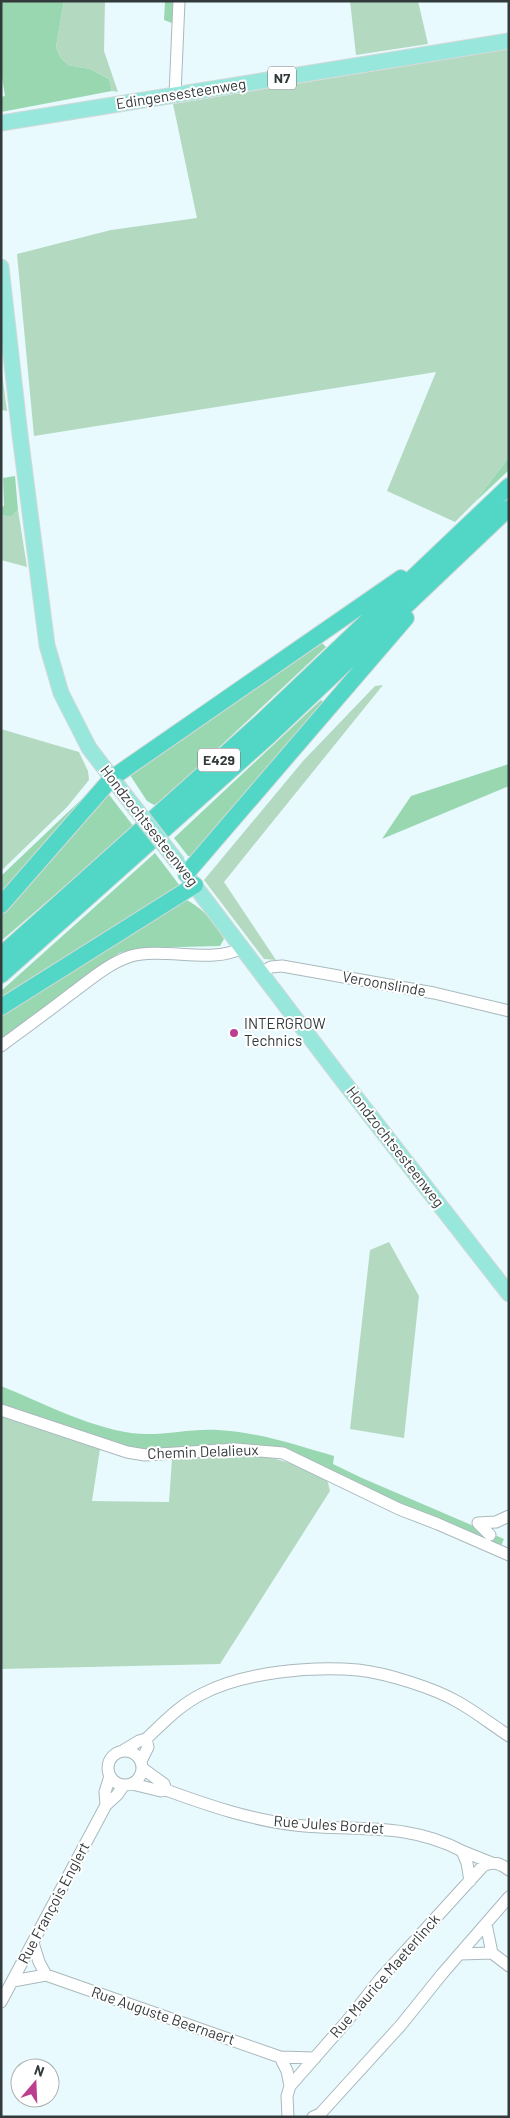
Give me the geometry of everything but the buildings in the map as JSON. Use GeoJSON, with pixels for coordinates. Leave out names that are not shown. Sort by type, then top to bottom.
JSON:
{"type":"FeatureCollection","features":[{"type":"Feature","properties":{"kind":"highway","name":"E429"},"geometry":{"type":"LineString","coordinates":[[1,955],[261,722],[509,486]]}},
{"type":"Feature","properties":{"kind":"highway","name":"E429"},"geometry":{"type":"LineString","coordinates":[[1,974],[270,735],[509,508]]}},
{"type":"Feature","properties":{"kind":"highway"},"geometry":{"type":"LineString","coordinates":[[1,905],[115,782],[398,580],[433,560]]}},
{"type":"Feature","properties":{"kind":"highway"},"geometry":{"type":"LineString","coordinates":[[1,1006],[186,874],[405,621],[420,594]]}},
{"type":"Feature","properties":{"kind":"main road","name":"Edingensesteenweg"},"geometry":{"type":"LineString","coordinates":[[1,123],[509,41]]}},
{"type":"Feature","properties":{"kind":"main road","name":"Hondzochtsesteenweg"},"geometry":{"type":"LineString","coordinates":[[1,267],[20,435],[48,644],[61,693],[89,748],[260,973],[509,1294]]}},
{"type":"Feature","properties":{"kind":"street"},"geometry":{"type":"LineString","coordinates":[[175,95],[179,1]]}},
{"type":"Feature","properties":{"kind":"street"},"geometry":{"type":"LineString","coordinates":[[1,1046],[109,966],[131,956],[160,953],[218,954],[234,952],[241,948]]}},
{"type":"Feature","properties":{"kind":"street","name":"Veroonslinde"},"geometry":{"type":"LineString","coordinates":[[260,973],[271,967],[282,966],[434,993],[509,1011]]}},
{"type":"Feature","properties":{"kind":"street","name":"Chemin Delalieux"},"geometry":{"type":"LineString","coordinates":[[1,1410],[127,1452],[145,1455],[236,1449],[284,1453],[391,1505],[509,1555]]}},
{"type":"Feature","properties":{"kind":"street"},"geometry":{"type":"LineString","coordinates":[[490,1535],[478,1523],[496,1522],[509,1516]]}},
{"type":"Feature","properties":{"kind":"street"},"geometry":{"type":"LineString","coordinates":[[128,1784],[116,1782],[110,1776],[107,1768],[110,1759],[116,1753],[146,1739],[180,1707],[203,1693],[230,1683],[305,1669],[359,1670],[406,1681],[457,1702],[509,1736]]}},
{"type":"Feature","properties":{"kind":"street"},"geometry":{"type":"LineString","coordinates":[[106,1805],[128,1784],[139,1778],[148,1747],[146,1739]]}},
{"type":"Feature","properties":{"kind":"street"},"geometry":{"type":"LineString","coordinates":[[124,1750],[134,1753],[142,1764],[164,1784],[166,1790]]}},
{"type":"Feature","properties":{"kind":"street"},"geometry":{"type":"LineString","coordinates":[[106,1805],[105,1792],[110,1776]]}},
{"type":"Feature","properties":{"kind":"street","name":"Rue Jules Bordet"},"geometry":{"type":"LineString","coordinates":[[128,1784],[161,1792],[166,1790],[261,1820],[313,1827],[403,1830],[431,1836],[492,1863]]}},
{"type":"Feature","properties":{"kind":"street","name":"Rue François Englert"},"geometry":{"type":"LineString","coordinates":[[1,2002],[106,1805]]}},
{"type":"Feature","properties":{"kind":"street"},"geometry":{"type":"LineString","coordinates":[[462,1851],[467,1863],[470,1881]]}},
{"type":"Feature","properties":{"kind":"street"},"geometry":{"type":"LineString","coordinates":[[492,1863],[502,1865],[509,1870]]}},
{"type":"Feature","properties":{"kind":"street","name":"Rue Maurice Maeterlinck"},"geometry":{"type":"LineString","coordinates":[[290,2086],[381,1978],[483,1866],[492,1863]]}},
{"type":"Feature","properties":{"kind":"street"},"geometry":{"type":"LineString","coordinates":[[313,2117],[320,2114],[378,2051],[509,1897]]}},
{"type":"Feature","properties":{"kind":"street"},"geometry":{"type":"LineString","coordinates":[[486,1924],[492,1953]]}},
{"type":"Feature","properties":{"kind":"street"},"geometry":{"type":"LineString","coordinates":[[12,1980],[46,1975],[33,1944]]}},
{"type":"Feature","properties":{"kind":"street"},"geometry":{"type":"LineString","coordinates":[[460,1954],[492,1953],[509,1966]]}},
{"type":"Feature","properties":{"kind":"street","name":"Rue Auguste Beernaert"},"geometry":{"type":"LineString","coordinates":[[46,1975],[280,2057],[315,2058]]}},
{"type":"Feature","properties":{"kind":"street"},"geometry":{"type":"LineString","coordinates":[[280,2057],[287,2071],[290,2086],[287,2096],[288,2117]]}},
{"type":"Feature","properties":{"kind":"green space"},"geometry":{"type":"Polygon","coordinates":[[[1,1],[64,1],[56,47],[60,57],[68,65],[90,69],[109,79],[112,91],[1,112],[1,97],[5,96],[1,71],[1,1]]]}},
{"type":"Feature","properties":{"kind":"green space"},"geometry":{"type":"Polygon","coordinates":[[[64,1],[105,1],[104,51],[118,92],[112,91],[109,79],[90,69],[68,65],[60,57],[56,47],[64,1]]]}},
{"type":"Feature","properties":{"kind":"green space"},"geometry":{"type":"Polygon","coordinates":[[[165,1],[173,1],[172,23],[164,20],[165,1]]]}},
{"type":"Feature","properties":{"kind":"green space"},"geometry":{"type":"Polygon","coordinates":[[[350,1],[418,1],[428,44],[356,55],[350,1]]]}},
{"type":"Feature","properties":{"kind":"green space"},"geometry":{"type":"Polygon","coordinates":[[[509,49],[509,457],[475,502],[455,522],[387,491],[436,372],[34,436],[17,254],[111,230],[197,218],[173,104],[509,49]]]}},
{"type":"Feature","properties":{"kind":"green space"},"geometry":{"type":"Polygon","coordinates":[[[1,365],[7,411],[1,410],[1,365]]]}},
{"type":"Feature","properties":{"kind":"green space"},"geometry":{"type":"Polygon","coordinates":[[[509,457],[509,470],[475,502],[509,457]]]}},
{"type":"Feature","properties":{"kind":"green space"},"geometry":{"type":"Polygon","coordinates":[[[15,476],[18,510],[11,517],[1,515],[1,507],[4,506],[3,478],[15,476]]]}},
{"type":"Feature","properties":{"kind":"green space"},"geometry":{"type":"Polygon","coordinates":[[[18,510],[27,567],[1,560],[1,515],[11,517],[18,510]]]}},
{"type":"Feature","properties":{"kind":"green space"},"geometry":{"type":"Polygon","coordinates":[[[321,642],[326,647],[164,799],[154,805],[147,801],[130,775],[321,642]]]}},
{"type":"Feature","properties":{"kind":"green space"},"geometry":{"type":"Polygon","coordinates":[[[383,685],[224,882],[276,960],[264,959],[204,880],[303,761],[375,686],[383,685]]]}},
{"type":"Feature","properties":{"kind":"green space"},"geometry":{"type":"Polygon","coordinates":[[[321,700],[326,704],[192,856],[188,856],[174,838],[321,700]]]}},
{"type":"Feature","properties":{"kind":"green space"},"geometry":{"type":"Polygon","coordinates":[[[1,729],[79,752],[88,771],[89,780],[67,807],[1,871],[1,729]]]}},
{"type":"Feature","properties":{"kind":"green space"},"geometry":{"type":"Polygon","coordinates":[[[509,764],[509,786],[382,839],[411,796],[509,764]]]}},
{"type":"Feature","properties":{"kind":"green space"},"geometry":{"type":"Polygon","coordinates":[[[107,792],[134,827],[1,941],[1,914],[107,792]]]}},
{"type":"Feature","properties":{"kind":"green space"},"geometry":{"type":"Polygon","coordinates":[[[86,795],[90,798],[1,897],[1,876],[86,795]]]}},
{"type":"Feature","properties":{"kind":"green space"},"geometry":{"type":"Polygon","coordinates":[[[155,853],[180,886],[1,1002],[1,991],[155,853]]]}},
{"type":"Feature","properties":{"kind":"green space"},"geometry":{"type":"Polygon","coordinates":[[[182,898],[195,905],[212,920],[224,939],[220,946],[140,948],[119,953],[1,1042],[1,1015],[182,898]]]}},
{"type":"Feature","properties":{"kind":"green space"},"geometry":{"type":"Polygon","coordinates":[[[389,1242],[419,1296],[404,1438],[350,1429],[370,1250],[389,1242]]]}},
{"type":"Feature","properties":{"kind":"green space"},"geometry":{"type":"Polygon","coordinates":[[[1,1386],[81,1420],[114,1430],[142,1434],[196,1430],[233,1431],[277,1440],[334,1456],[333,1464],[504,1539],[500,1548],[268,1448],[146,1452],[1,1407],[1,1386]]]}},
{"type":"Feature","properties":{"kind":"green space"},"geometry":{"type":"Polygon","coordinates":[[[1,1414],[100,1449],[92,1501],[169,1502],[172,1459],[251,1453],[303,1466],[327,1479],[330,1491],[220,1664],[1,1669],[1,1414]]]}},
{"type":"Feature","properties":{"kind":"place","name":"INTERGROW Technics"},"geometry":{"type":"Point","coordinates":[234,1033]}}]}
